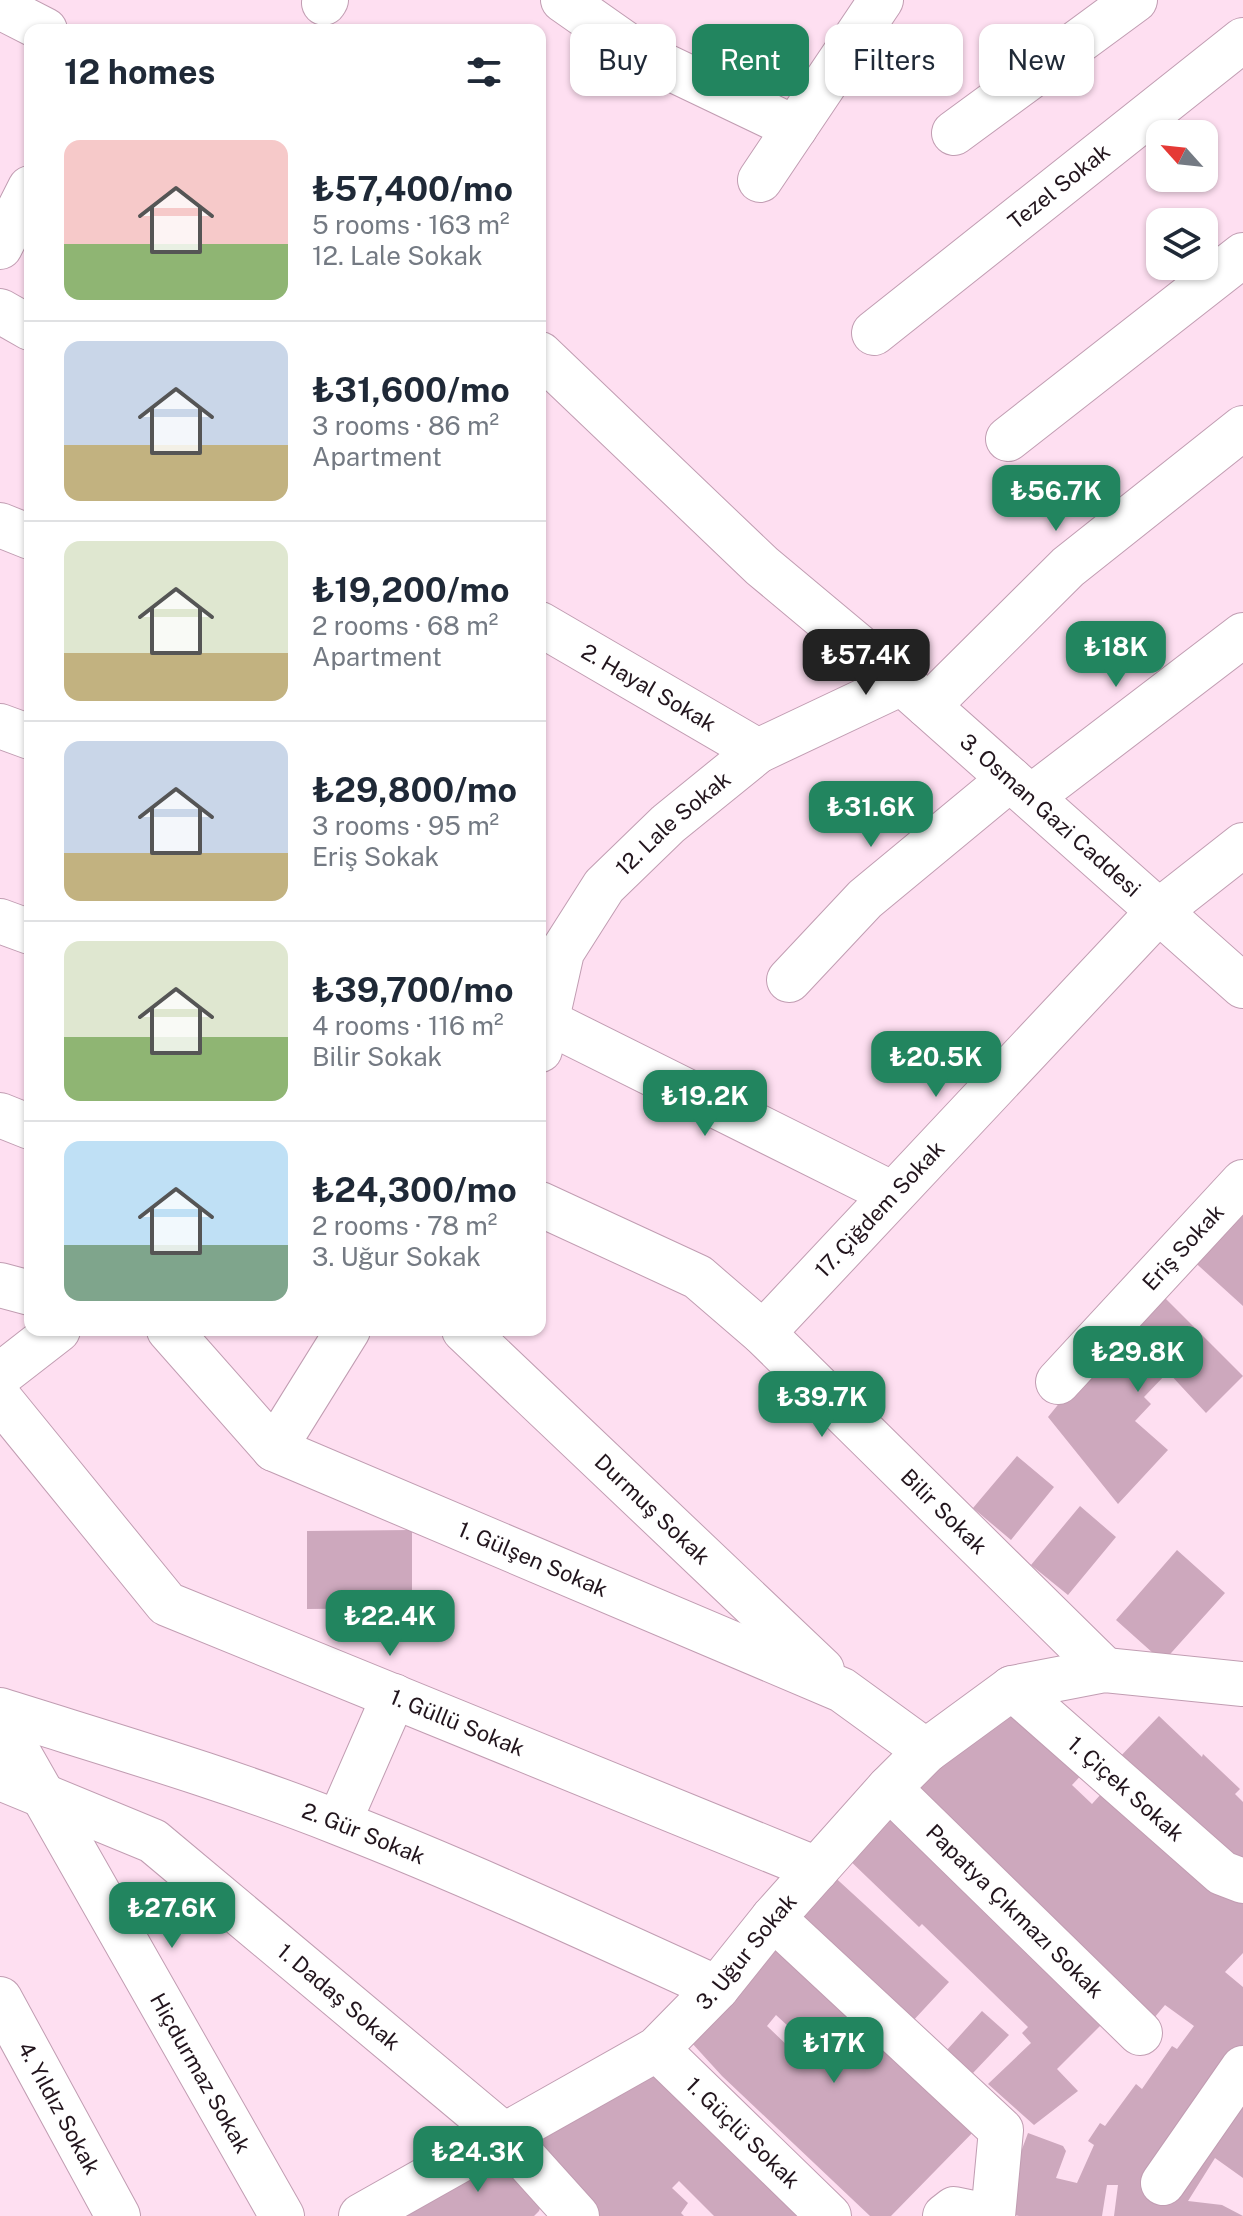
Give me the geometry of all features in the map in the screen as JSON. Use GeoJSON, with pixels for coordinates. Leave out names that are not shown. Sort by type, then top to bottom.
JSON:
{"type":"FeatureCollection","features":[{"type":"Feature","properties":{"kind":"street"},"geometry":{"type":"LineString","coordinates":[[563,0],[640,54],[795,128]]}},
{"type":"Feature","properties":{"kind":"street"},"geometry":{"type":"LineString","coordinates":[[760,180],[881,0]]}},
{"type":"Feature","properties":{"kind":"street"},"geometry":{"type":"LineString","coordinates":[[954,133],[1135,0]]}},
{"type":"Feature","properties":{"kind":"street"},"geometry":{"type":"LineString","coordinates":[[0,7],[33,24]]}},
{"type":"Feature","properties":{"kind":"street","name":"Tezel Sokak"},"geometry":{"type":"LineString","coordinates":[[874,333],[1243,40]]}},
{"type":"Feature","properties":{"kind":"street"},"geometry":{"type":"LineString","coordinates":[[0,247],[24,200]]}},
{"type":"Feature","properties":{"kind":"street"},"geometry":{"type":"LineString","coordinates":[[1008,439],[1243,255]]}},
{"type":"Feature","properties":{"kind":"street"},"geometry":{"type":"LineString","coordinates":[[0,311],[24,325]]}},
{"type":"Feature","properties":{"kind":"street","name":"3. Osman Gazi Caddesi"},"geometry":{"type":"LineString","coordinates":[[546,360],[762,566],[915,694],[1243,986]]}},
{"type":"Feature","properties":{"kind":"street","name":"12. Lale Sokak"},"geometry":{"type":"LineString","coordinates":[[546,1003],[551,947],[604,886],[668,824],[758,751],[915,694],[1243,428]]}},
{"type":"Feature","properties":{"kind":"street"},"geometry":{"type":"LineString","coordinates":[[0,525],[24,535]]}},
{"type":"Feature","properties":{"kind":"street","name":"2. Hayal Sokak"},"geometry":{"type":"LineString","coordinates":[[546,627],[758,751]]}},
{"type":"Feature","properties":{"kind":"street"},"geometry":{"type":"LineString","coordinates":[[789,980],[865,899],[1243,635]]}},
{"type":"Feature","properties":{"kind":"street"},"geometry":{"type":"LineString","coordinates":[[0,726],[24,735]]}},
{"type":"Feature","properties":{"kind":"street","name":"17. Çiğdem Sokak"},"geometry":{"type":"LineString","coordinates":[[763,1333],[1159,911],[1243,845]]}},
{"type":"Feature","properties":{"kind":"street"},"geometry":{"type":"LineString","coordinates":[[0,921],[24,930]]}},
{"type":"Feature","properties":{"kind":"street"},"geometry":{"type":"LineString","coordinates":[[546,1037],[893,1194]]}},
{"type":"Feature","properties":{"kind":"street"},"geometry":{"type":"LineString","coordinates":[[0,1115],[24,1125]]}},
{"type":"Feature","properties":{"kind":"street","name":"Eriş Sokak"},"geometry":{"type":"LineString","coordinates":[[1058,1382],[1243,1182]]}},
{"type":"Feature","properties":{"kind":"street","name":"Bilir Sokak"},"geometry":{"type":"LineString","coordinates":[[546,1207],[698,1277],[763,1333],[1105,1670]]}},
{"type":"Feature","properties":{"kind":"street"},"geometry":{"type":"LineString","coordinates":[[0,1285],[24,1291]]}},
{"type":"Feature","properties":{"kind":"street"},"geometry":{"type":"LineString","coordinates":[[0,1375],[50,1336]]}},
{"type":"Feature","properties":{"kind":"street","name":"1. Gülşen Sokak"},"geometry":{"type":"LineString","coordinates":[[174,1336],[274,1449],[842,1690],[926,1751]]}},
{"type":"Feature","properties":{"kind":"street"},"geometry":{"type":"LineString","coordinates":[[274,1449],[344,1336]]}},
{"type":"Feature","properties":{"kind":"street","name":"Durmuş Sokak"},"geometry":{"type":"LineString","coordinates":[[470,1336],[842,1690]]}},
{"type":"Feature","properties":{"kind":"street","name":"1. Güllü Sokak"},"geometry":{"type":"LineString","coordinates":[[0,1399],[167,1604],[817,1869]]}},
{"type":"Feature","properties":{"kind":"street","name":"3. Uğur Sokak"},"geometry":{"type":"LineString","coordinates":[[361,2216],[657,2049],[717,1988],[773,1918],[889,1788],[926,1751],[1012,1688],[1105,1670],[1243,1684]]}},
{"type":"Feature","properties":{"kind":"street","name":"1. Çiçek Sokak"},"geometry":{"type":"LineString","coordinates":[[1012,1688],[1222,1873],[1243,1881]]}},
{"type":"Feature","properties":{"kind":"street"},"geometry":{"type":"LineString","coordinates":[[339,1822],[394,1696]]}},
{"type":"Feature","properties":{"kind":"street","name":"2. Gür Sokak"},"geometry":{"type":"LineString","coordinates":[[0,1710],[244,1787],[339,1822],[452,1868],[717,1988]]}},
{"type":"Feature","properties":{"kind":"street","name":"Hiçdurmaz Sokak"},"geometry":{"type":"LineString","coordinates":[[0,1720],[282,2216]]}},
{"type":"Feature","properties":{"kind":"street","name":"1. Dadaş Sokak"},"geometry":{"type":"LineString","coordinates":[[0,1778],[153,1841],[504,2135],[577,2216]]}},
{"type":"Feature","properties":{"kind":"street","name":"Papatya Çıkmazı Sokak"},"geometry":{"type":"LineString","coordinates":[[889,1788],[1140,2033]]}},
{"type":"Feature","properties":{"kind":"street"},"geometry":{"type":"LineString","coordinates":[[773,1918],[1001,2130],[990,2216],[954,2209],[945,2216]]}},
{"type":"Feature","properties":{"kind":"street","name":"4. Yıldız Sokak"},"geometry":{"type":"LineString","coordinates":[[0,1999],[118,2216]]}},
{"type":"Feature","properties":{"kind":"street","name":"1. Güçlü Sokak"},"geometry":{"type":"LineString","coordinates":[[657,2049],[829,2216]]}},
{"type":"Feature","properties":{"kind":"street"},"geometry":{"type":"LineString","coordinates":[[1163,2183],[1243,2068]]}},
{"type":"Feature","properties":{"kind":"building"},"geometry":{"type":"Polygon","coordinates":[[[1243,1197],[1243,1306],[1189,1257],[1243,1197]]]}},
{"type":"Feature","properties":{"kind":"building"},"geometry":{"type":"Polygon","coordinates":[[[1161,1294],[1243,1376],[1206,1413],[1168,1372],[1144,1397],[1151,1404],[1135,1421],[1168,1450],[1118,1504],[1048,1417],[1083,1374],[1161,1294]]]}},
{"type":"Feature","properties":{"kind":"building"},"geometry":{"type":"Polygon","coordinates":[[[1017,1456],[1054,1487],[1011,1540],[973,1508],[1017,1456]]]}},
{"type":"Feature","properties":{"kind":"building"},"geometry":{"type":"Polygon","coordinates":[[[1080,1506],[1116,1537],[1068,1595],[1031,1565],[1080,1506]]]}},
{"type":"Feature","properties":{"kind":"building"},"geometry":{"type":"Polygon","coordinates":[[[412,1530],[412,1608],[307,1609],[307,1531],[412,1530]]]}},
{"type":"Feature","properties":{"kind":"building"},"geometry":{"type":"Polygon","coordinates":[[[1177,1550],[1225,1593],[1163,1662],[1116,1620],[1177,1550]]]}},
{"type":"Feature","properties":{"kind":"building"},"geometry":{"type":"Polygon","coordinates":[[[1005,1705],[1088,1768],[1072,1785],[1092,1804],[1111,1783],[1243,1886],[1243,1953],[1225,1972],[1243,1987],[1243,2058],[1145,2189],[1144,2195],[1160,2197],[1243,2080],[1243,2178],[1215,2158],[1188,2201],[1222,2205],[1243,2216],[1114,2216],[1118,2185],[1107,2185],[1102,2216],[1019,2216],[999,2211],[1028,2133],[1063,2146],[1066,2151],[1056,2178],[1077,2183],[1094,2145],[1088,2141],[1100,2123],[1105,2126],[1136,2084],[1142,2089],[1172,2046],[1177,2049],[1194,2026],[1165,2005],[1154,2018],[906,1789],[1005,1705]]]}},
{"type":"Feature","properties":{"kind":"building"},"geometry":{"type":"Polygon","coordinates":[[[1159,1716],[1240,1789],[1235,1794],[1243,1802],[1243,1863],[1116,1761],[1159,1716]]]}},
{"type":"Feature","properties":{"kind":"building"},"geometry":{"type":"Polygon","coordinates":[[[884,1811],[1114,2012],[1057,2069],[1078,2091],[1034,2125],[988,2084],[1031,2043],[1022,2033],[1028,2027],[922,1924],[919,1927],[843,1854],[884,1811]]]}},
{"type":"Feature","properties":{"kind":"building"},"geometry":{"type":"Polygon","coordinates":[[[828,1871],[949,1982],[911,2023],[788,1915],[828,1871]]]}},
{"type":"Feature","properties":{"kind":"building"},"geometry":{"type":"Polygon","coordinates":[[[782,1944],[981,2124],[891,2216],[870,2216],[722,2076],[691,2042],[782,1944]],[[776,2015],[767,2026],[791,2049],[801,2038],[776,2015]]]}},
{"type":"Feature","properties":{"kind":"building"},"geometry":{"type":"Polygon","coordinates":[[[982,2011],[1009,2035],[973,2073],[946,2051],[982,2011]]]}},
{"type":"Feature","properties":{"kind":"building"},"geometry":{"type":"Polygon","coordinates":[[[658,2068],[810,2216],[714,2216],[679,2181],[672,2188],[688,2203],[681,2213],[684,2216],[600,2216],[527,2143],[658,2068]]]}},
{"type":"Feature","properties":{"kind":"building"},"geometry":{"type":"Polygon","coordinates":[[[492,2152],[542,2202],[534,2216],[390,2216],[492,2152]]]}}]}
